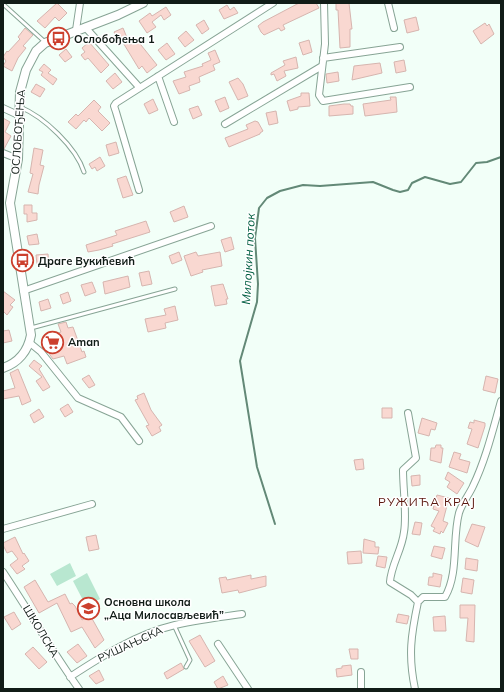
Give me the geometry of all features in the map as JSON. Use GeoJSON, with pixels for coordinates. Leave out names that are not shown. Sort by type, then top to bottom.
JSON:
{"type":"FeatureCollection","features":[{"type":"Feature","properties":{"kind":"street"},"geometry":{"type":"LineString","coordinates":[[76,30],[80,3]]}},
{"type":"Feature","properties":{"kind":"street"},"geometry":{"type":"LineString","coordinates":[[45,42],[118,15],[143,3]]}},
{"type":"Feature","properties":{"kind":"street"},"geometry":{"type":"LineString","coordinates":[[139,190],[114,106],[139,87],[273,3]]}},
{"type":"Feature","properties":{"kind":"street"},"geometry":{"type":"LineString","coordinates":[[324,3],[326,28],[319,95],[323,101],[410,88]]}},
{"type":"Feature","properties":{"kind":"street"},"geometry":{"type":"LineString","coordinates":[[388,3],[394,28]]}},
{"type":"Feature","properties":{"kind":"street"},"geometry":{"type":"LineString","coordinates":[[85,27],[139,87]]}},
{"type":"Feature","properties":{"kind":"street","name":"ОСЛОБОЂЕЊА"},"geometry":{"type":"LineString","coordinates":[[30,343],[31,328],[7,202],[18,160],[20,136],[18,111],[20,92],[26,70],[36,52],[45,42]]}},
{"type":"Feature","properties":{"kind":"street"},"geometry":{"type":"LineString","coordinates":[[323,58],[400,47]]}},
{"type":"Feature","properties":{"kind":"street"},"geometry":{"type":"LineString","coordinates":[[225,124],[322,66]]}},
{"type":"Feature","properties":{"kind":"street"},"geometry":{"type":"LineString","coordinates":[[158,76],[174,122]]}},
{"type":"Feature","properties":{"kind":"street"},"geometry":{"type":"LineString","coordinates":[[3,108],[18,111]]}},
{"type":"Feature","properties":{"kind":"street"},"geometry":{"type":"LineString","coordinates":[[3,153],[18,160]]}},
{"type":"Feature","properties":{"kind":"street"},"geometry":{"type":"LineString","coordinates":[[24,290],[211,226]]}},
{"type":"Feature","properties":{"kind":"street"},"geometry":{"type":"LineString","coordinates":[[3,368],[15,362],[30,343],[41,352],[78,398],[121,417],[139,441]]}},
{"type":"Feature","properties":{"kind":"street"},"geometry":{"type":"LineString","coordinates":[[415,689],[410,665],[412,629],[418,602],[423,597],[445,597],[449,590],[453,565],[455,536],[460,511],[474,485],[493,432],[501,401]]}},
{"type":"Feature","properties":{"kind":"street"},"geometry":{"type":"LineString","coordinates":[[408,413],[416,458],[403,470],[405,530],[401,548],[390,574],[390,582],[411,595],[418,602]]}},
{"type":"Feature","properties":{"kind":"street"},"geometry":{"type":"LineString","coordinates":[[3,529],[92,504]]}},
{"type":"Feature","properties":{"kind":"street","name":"ШКОЛСКА"},"geometry":{"type":"LineString","coordinates":[[3,572],[79,689]]}},
{"type":"Feature","properties":{"kind":"street","name":"РУШАЊСКА"},"geometry":{"type":"LineString","coordinates":[[70,677],[97,659],[127,643],[174,625],[242,614]]}},
{"type":"Feature","properties":{"kind":"street"},"geometry":{"type":"LineString","coordinates":[[218,644],[248,689]]}},
{"type":"Feature","properties":{"kind":"street"},"geometry":{"type":"LineString","coordinates":[[361,672],[361,689]]}},
{"type":"Feature","properties":{"kind":"lane"},"geometry":{"type":"LineString","coordinates":[[3,4],[45,42]]}},
{"type":"Feature","properties":{"kind":"lane"},"geometry":{"type":"LineString","coordinates":[[18,111],[41,120],[77,157],[84,172]]}},
{"type":"Feature","properties":{"kind":"lane"},"geometry":{"type":"LineString","coordinates":[[31,328],[175,289]]}},
{"type":"Feature","properties":{"kind":"lane"},"geometry":{"type":"LineString","coordinates":[[174,625],[190,660],[186,667]]}},
{"type":"Feature","properties":{"kind":"green space"},"geometry":{"type":"Polygon","coordinates":[[[70,563],[76,576],[57,586],[50,574],[70,563]]]}},
{"type":"Feature","properties":{"kind":"green space"},"geometry":{"type":"Polygon","coordinates":[[[87,573],[100,599],[86,606],[73,581],[87,573]]]}},
{"type":"Feature","properties":{"kind":"building"},"geometry":{"type":"Polygon","coordinates":[[[57,3],[67,13],[59,21],[55,17],[45,28],[37,21],[57,3]]]}},
{"type":"Feature","properties":{"kind":"building"},"geometry":{"type":"Polygon","coordinates":[[[299,3],[316,3],[319,8],[283,25],[285,29],[281,31],[279,28],[264,35],[261,32],[258,26],[263,22],[299,3]]]}},
{"type":"Feature","properties":{"kind":"building"},"geometry":{"type":"Polygon","coordinates":[[[336,3],[349,3],[352,29],[350,29],[350,47],[340,48],[338,10],[336,10],[336,3]]]}},
{"type":"Feature","properties":{"kind":"building"},"geometry":{"type":"Polygon","coordinates":[[[227,5],[230,10],[234,7],[238,13],[224,19],[219,10],[227,5]]]}},
{"type":"Feature","properties":{"kind":"building"},"geometry":{"type":"Polygon","coordinates":[[[166,7],[171,15],[164,20],[161,15],[152,22],[156,27],[147,33],[139,21],[150,13],[152,16],[166,7]]]}},
{"type":"Feature","properties":{"kind":"building"},"geometry":{"type":"Polygon","coordinates":[[[416,17],[419,30],[407,33],[404,20],[416,17]]]}},
{"type":"Feature","properties":{"kind":"building"},"geometry":{"type":"Polygon","coordinates":[[[204,20],[209,29],[202,34],[196,25],[204,20]]]}},
{"type":"Feature","properties":{"kind":"building"},"geometry":{"type":"Polygon","coordinates":[[[485,23],[487,26],[489,24],[494,34],[481,44],[473,31],[485,23]]]}},
{"type":"Feature","properties":{"kind":"building"},"geometry":{"type":"Polygon","coordinates":[[[25,28],[33,35],[23,46],[26,48],[18,58],[12,71],[3,66],[6,61],[3,57],[7,51],[8,52],[20,39],[18,37],[25,28]]]}},
{"type":"Feature","properties":{"kind":"building"},"geometry":{"type":"Polygon","coordinates":[[[123,28],[130,45],[137,40],[157,65],[147,73],[142,66],[139,69],[122,41],[119,42],[114,32],[123,28]]]}},
{"type":"Feature","properties":{"kind":"building"},"geometry":{"type":"Polygon","coordinates":[[[186,31],[194,40],[185,47],[178,38],[186,31]]]}},
{"type":"Feature","properties":{"kind":"building"},"geometry":{"type":"Polygon","coordinates":[[[309,40],[312,52],[303,55],[299,43],[309,40]]]}},
{"type":"Feature","properties":{"kind":"building"},"geometry":{"type":"Polygon","coordinates":[[[89,42],[109,65],[101,73],[88,58],[85,60],[81,55],[85,52],[82,48],[89,42]]]}},
{"type":"Feature","properties":{"kind":"building"},"geometry":{"type":"Polygon","coordinates":[[[167,43],[175,54],[166,60],[158,50],[167,43]]]}},
{"type":"Feature","properties":{"kind":"building"},"geometry":{"type":"Polygon","coordinates":[[[66,49],[72,57],[65,62],[59,55],[66,49]]]}},
{"type":"Feature","properties":{"kind":"building"},"geometry":{"type":"Polygon","coordinates":[[[215,50],[220,62],[213,65],[215,70],[199,77],[200,82],[189,86],[190,90],[179,94],[173,81],[186,77],[184,72],[203,66],[202,64],[211,60],[208,53],[215,50]]]}},
{"type":"Feature","properties":{"kind":"building"},"geometry":{"type":"Polygon","coordinates":[[[296,57],[298,68],[284,71],[286,76],[277,81],[274,74],[271,75],[271,73],[285,65],[283,61],[296,57]]]}},
{"type":"Feature","properties":{"kind":"building"},"geometry":{"type":"Polygon","coordinates":[[[404,60],[406,71],[396,73],[394,62],[404,60]]]}},
{"type":"Feature","properties":{"kind":"building"},"geometry":{"type":"Polygon","coordinates":[[[380,63],[382,73],[352,80],[354,66],[380,63]]]}},
{"type":"Feature","properties":{"kind":"building"},"geometry":{"type":"Polygon","coordinates":[[[44,64],[51,70],[48,73],[57,79],[53,85],[41,75],[43,72],[39,70],[44,64]]]}},
{"type":"Feature","properties":{"kind":"building"},"geometry":{"type":"Polygon","coordinates":[[[338,72],[339,81],[327,83],[326,74],[338,72]]]}},
{"type":"Feature","properties":{"kind":"building"},"geometry":{"type":"Polygon","coordinates":[[[115,73],[122,82],[113,89],[106,81],[115,73]]]}},
{"type":"Feature","properties":{"kind":"building"},"geometry":{"type":"Polygon","coordinates":[[[238,78],[243,84],[248,96],[238,100],[229,82],[238,78]]]}},
{"type":"Feature","properties":{"kind":"building"},"geometry":{"type":"Polygon","coordinates":[[[36,84],[45,89],[40,97],[31,92],[36,84]]]}},
{"type":"Feature","properties":{"kind":"building"},"geometry":{"type":"Polygon","coordinates":[[[301,93],[309,93],[310,106],[298,107],[298,109],[290,111],[287,101],[301,96],[301,93]]]}},
{"type":"Feature","properties":{"kind":"building"},"geometry":{"type":"Polygon","coordinates":[[[225,97],[229,108],[220,112],[215,101],[225,97]]]}},
{"type":"Feature","properties":{"kind":"building"},"geometry":{"type":"Polygon","coordinates":[[[390,97],[396,97],[397,112],[365,116],[363,104],[391,100],[390,97]]]}},
{"type":"Feature","properties":{"kind":"building"},"geometry":{"type":"Polygon","coordinates":[[[153,99],[158,110],[149,114],[144,104],[153,99]]]}},
{"type":"Feature","properties":{"kind":"building"},"geometry":{"type":"Polygon","coordinates":[[[94,100],[101,107],[98,111],[110,123],[102,131],[89,118],[86,122],[84,120],[76,129],[68,122],[76,114],[78,116],[94,100]]]}},
{"type":"Feature","properties":{"kind":"building"},"geometry":{"type":"Polygon","coordinates":[[[350,104],[353,106],[353,114],[329,116],[329,106],[350,104]]]}},
{"type":"Feature","properties":{"kind":"building"},"geometry":{"type":"Polygon","coordinates":[[[198,106],[202,115],[193,119],[189,109],[198,106]]]}},
{"type":"Feature","properties":{"kind":"building"},"geometry":{"type":"Polygon","coordinates":[[[276,111],[278,123],[269,125],[266,113],[276,111]]]}},
{"type":"Feature","properties":{"kind":"building"},"geometry":{"type":"Polygon","coordinates":[[[3,118],[10,122],[5,132],[11,136],[4,149],[3,118]]]}},
{"type":"Feature","properties":{"kind":"building"},"geometry":{"type":"Polygon","coordinates":[[[255,121],[258,122],[263,131],[260,134],[229,147],[225,138],[248,129],[246,125],[255,121]]]}},
{"type":"Feature","properties":{"kind":"building"},"geometry":{"type":"Polygon","coordinates":[[[116,142],[119,153],[109,156],[106,145],[116,142]]]}},
{"type":"Feature","properties":{"kind":"building"},"geometry":{"type":"Polygon","coordinates":[[[34,148],[43,150],[40,165],[44,166],[38,194],[28,192],[33,174],[30,173],[34,148]]]}},
{"type":"Feature","properties":{"kind":"building"},"geometry":{"type":"Polygon","coordinates":[[[100,157],[105,166],[97,171],[95,167],[92,169],[89,164],[100,157]]]}},
{"type":"Feature","properties":{"kind":"building"},"geometry":{"type":"Polygon","coordinates":[[[126,176],[133,195],[123,198],[117,179],[126,176]]]}},
{"type":"Feature","properties":{"kind":"building"},"geometry":{"type":"Polygon","coordinates":[[[24,205],[32,205],[32,213],[37,213],[37,220],[27,222],[27,214],[24,214],[24,205]]]}},
{"type":"Feature","properties":{"kind":"building"},"geometry":{"type":"Polygon","coordinates":[[[184,206],[188,217],[174,222],[170,212],[184,206]]]}},
{"type":"Feature","properties":{"kind":"building"},"geometry":{"type":"Polygon","coordinates":[[[146,221],[150,232],[112,244],[113,246],[88,252],[86,245],[117,235],[115,231],[146,221]]]}},
{"type":"Feature","properties":{"kind":"building"},"geometry":{"type":"Polygon","coordinates":[[[37,234],[39,244],[29,245],[27,236],[37,234]]]}},
{"type":"Feature","properties":{"kind":"building"},"geometry":{"type":"Polygon","coordinates":[[[231,237],[234,249],[225,252],[221,240],[231,237]]]}},
{"type":"Feature","properties":{"kind":"building"},"geometry":{"type":"Polygon","coordinates":[[[179,252],[182,260],[172,264],[169,256],[179,252]]]}},
{"type":"Feature","properties":{"kind":"building"},"geometry":{"type":"Polygon","coordinates":[[[196,252],[198,256],[220,252],[222,266],[202,270],[203,272],[191,276],[184,256],[196,252]]]}},
{"type":"Feature","properties":{"kind":"building"},"geometry":{"type":"Polygon","coordinates":[[[48,254],[49,263],[37,264],[36,255],[48,254]]]}},
{"type":"Feature","properties":{"kind":"building"},"geometry":{"type":"Polygon","coordinates":[[[149,271],[152,284],[142,286],[139,273],[149,271]]]}},
{"type":"Feature","properties":{"kind":"building"},"geometry":{"type":"Polygon","coordinates":[[[128,276],[130,287],[105,294],[103,282],[128,276]]]}},
{"type":"Feature","properties":{"kind":"building"},"geometry":{"type":"Polygon","coordinates":[[[92,282],[96,292],[85,296],[81,285],[92,282]]]}},
{"type":"Feature","properties":{"kind":"building"},"geometry":{"type":"Polygon","coordinates":[[[223,284],[228,299],[226,299],[227,304],[215,306],[211,286],[223,284]]]}},
{"type":"Feature","properties":{"kind":"building"},"geometry":{"type":"Polygon","coordinates":[[[3,291],[15,300],[10,305],[13,307],[7,315],[3,311],[3,291]]]}},
{"type":"Feature","properties":{"kind":"building"},"geometry":{"type":"Polygon","coordinates":[[[68,292],[71,301],[63,304],[60,295],[68,292]]]}},
{"type":"Feature","properties":{"kind":"building"},"geometry":{"type":"Polygon","coordinates":[[[48,299],[51,308],[41,311],[39,302],[48,299]]]}},
{"type":"Feature","properties":{"kind":"building"},"geometry":{"type":"Polygon","coordinates":[[[175,306],[178,320],[165,323],[166,328],[148,332],[145,319],[166,315],[164,309],[175,306]]]}},
{"type":"Feature","properties":{"kind":"building"},"geometry":{"type":"Polygon","coordinates":[[[66,322],[68,328],[73,327],[82,352],[84,351],[86,357],[67,364],[64,356],[53,359],[46,343],[57,339],[55,334],[61,332],[58,324],[66,322]]]}},
{"type":"Feature","properties":{"kind":"building"},"geometry":{"type":"Polygon","coordinates":[[[9,330],[12,341],[3,343],[3,331],[9,330]]]}},
{"type":"Feature","properties":{"kind":"building"},"geometry":{"type":"Polygon","coordinates":[[[34,360],[42,366],[39,369],[50,387],[43,391],[36,381],[42,377],[29,366],[34,360]]]}},
{"type":"Feature","properties":{"kind":"building"},"geometry":{"type":"Polygon","coordinates":[[[18,369],[31,401],[22,405],[19,396],[3,399],[3,391],[15,388],[10,373],[18,369]]]}},
{"type":"Feature","properties":{"kind":"building"},"geometry":{"type":"Polygon","coordinates":[[[89,375],[95,385],[89,388],[82,379],[89,375]]]}},
{"type":"Feature","properties":{"kind":"building"},"geometry":{"type":"Polygon","coordinates":[[[486,376],[498,379],[495,393],[483,390],[486,376]]]}},
{"type":"Feature","properties":{"kind":"building"},"geometry":{"type":"Polygon","coordinates":[[[144,393],[151,410],[162,425],[159,427],[161,431],[152,436],[146,426],[149,425],[135,400],[138,399],[137,396],[144,393]]]}},
{"type":"Feature","properties":{"kind":"building"},"geometry":{"type":"Polygon","coordinates":[[[68,404],[73,412],[65,417],[60,409],[68,404]]]}},
{"type":"Feature","properties":{"kind":"building"},"geometry":{"type":"Polygon","coordinates":[[[382,408],[392,408],[392,418],[382,418],[382,408]]]}},
{"type":"Feature","properties":{"kind":"building"},"geometry":{"type":"Polygon","coordinates":[[[39,409],[44,417],[34,423],[30,415],[39,409]]]}},
{"type":"Feature","properties":{"kind":"building"},"geometry":{"type":"Polygon","coordinates":[[[422,418],[437,423],[435,430],[431,429],[429,436],[418,433],[422,418]]]}},
{"type":"Feature","properties":{"kind":"building"},"geometry":{"type":"Polygon","coordinates":[[[474,420],[485,423],[478,448],[467,444],[472,429],[468,428],[470,422],[474,423],[474,420]]]}},
{"type":"Feature","properties":{"kind":"building"},"geometry":{"type":"Polygon","coordinates":[[[436,445],[441,445],[441,448],[443,448],[441,463],[430,460],[431,448],[435,448],[436,445]]]}},
{"type":"Feature","properties":{"kind":"building"},"geometry":{"type":"Polygon","coordinates":[[[454,452],[461,454],[459,459],[470,462],[467,473],[449,467],[454,452]]]}},
{"type":"Feature","properties":{"kind":"building"},"geometry":{"type":"Polygon","coordinates":[[[363,459],[364,469],[356,470],[354,460],[363,459]]]}},
{"type":"Feature","properties":{"kind":"building"},"geometry":{"type":"Polygon","coordinates":[[[448,472],[464,483],[457,494],[447,487],[450,482],[445,479],[448,472]]]}},
{"type":"Feature","properties":{"kind":"building"},"geometry":{"type":"Polygon","coordinates":[[[420,475],[420,485],[412,486],[411,476],[420,475]]]}},
{"type":"Feature","properties":{"kind":"building"},"geometry":{"type":"Polygon","coordinates":[[[437,495],[449,498],[443,521],[448,523],[443,533],[441,531],[440,534],[433,531],[435,528],[431,526],[439,511],[433,509],[437,495]]]}},
{"type":"Feature","properties":{"kind":"building"},"geometry":{"type":"Polygon","coordinates":[[[415,522],[422,523],[420,535],[412,534],[415,522]]]}},
{"type":"Feature","properties":{"kind":"building"},"geometry":{"type":"Polygon","coordinates":[[[472,524],[485,527],[478,547],[465,541],[472,524]]]}},
{"type":"Feature","properties":{"kind":"building"},"geometry":{"type":"Polygon","coordinates":[[[96,535],[99,549],[89,551],[86,537],[96,535]]]}},
{"type":"Feature","properties":{"kind":"building"},"geometry":{"type":"Polygon","coordinates":[[[15,537],[23,554],[24,553],[29,561],[22,566],[25,569],[17,574],[10,565],[18,559],[12,551],[7,553],[3,545],[3,543],[15,537]]]}},
{"type":"Feature","properties":{"kind":"building"},"geometry":{"type":"Polygon","coordinates":[[[364,539],[375,542],[375,547],[379,547],[378,554],[363,553],[364,539]]]}},
{"type":"Feature","properties":{"kind":"building"},"geometry":{"type":"Polygon","coordinates":[[[434,546],[445,548],[442,559],[431,556],[434,546]]]}},
{"type":"Feature","properties":{"kind":"building"},"geometry":{"type":"Polygon","coordinates":[[[361,551],[362,563],[348,564],[347,552],[361,551]]]}},
{"type":"Feature","properties":{"kind":"building"},"geometry":{"type":"Polygon","coordinates":[[[378,556],[387,557],[385,568],[376,566],[378,556]]]}},
{"type":"Feature","properties":{"kind":"building"},"geometry":{"type":"Polygon","coordinates":[[[466,558],[478,560],[477,571],[465,569],[466,558]]]}},
{"type":"Feature","properties":{"kind":"building"},"geometry":{"type":"Polygon","coordinates":[[[433,573],[442,575],[440,587],[428,585],[429,577],[433,577],[433,573]]]}},
{"type":"Feature","properties":{"kind":"building"},"geometry":{"type":"Polygon","coordinates":[[[251,575],[251,579],[266,576],[266,586],[239,593],[238,590],[222,593],[219,578],[226,577],[227,580],[251,575]]]}},
{"type":"Feature","properties":{"kind":"building"},"geometry":{"type":"Polygon","coordinates":[[[463,578],[474,580],[472,594],[461,592],[463,578]]]}},
{"type":"Feature","properties":{"kind":"building"},"geometry":{"type":"Polygon","coordinates":[[[35,580],[48,602],[65,594],[70,604],[72,603],[75,606],[82,620],[90,615],[104,640],[95,648],[82,627],[71,632],[57,603],[39,613],[24,587],[35,580]]]}},
{"type":"Feature","properties":{"kind":"building"},"geometry":{"type":"Polygon","coordinates":[[[460,605],[475,605],[474,642],[466,641],[468,618],[460,618],[460,605]]]}},
{"type":"Feature","properties":{"kind":"building"},"geometry":{"type":"Polygon","coordinates":[[[14,612],[21,624],[12,630],[4,617],[14,612]]]}},
{"type":"Feature","properties":{"kind":"building"},"geometry":{"type":"Polygon","coordinates":[[[398,614],[409,616],[407,624],[396,622],[398,614]]]}},
{"type":"Feature","properties":{"kind":"building"},"geometry":{"type":"Polygon","coordinates":[[[445,616],[446,631],[434,631],[433,617],[445,616]]]}},
{"type":"Feature","properties":{"kind":"building"},"geometry":{"type":"Polygon","coordinates":[[[200,635],[215,661],[205,667],[189,641],[200,635]]]}},
{"type":"Feature","properties":{"kind":"building"},"geometry":{"type":"Polygon","coordinates":[[[78,644],[87,656],[77,663],[67,652],[78,644]]]}},
{"type":"Feature","properties":{"kind":"building"},"geometry":{"type":"Polygon","coordinates":[[[33,647],[47,662],[39,669],[25,654],[33,647]]]}},
{"type":"Feature","properties":{"kind":"building"},"geometry":{"type":"Polygon","coordinates":[[[349,649],[358,649],[358,659],[351,659],[349,649]]]}},
{"type":"Feature","properties":{"kind":"building"},"geometry":{"type":"Polygon","coordinates":[[[181,663],[184,669],[167,679],[164,673],[181,663]]]}},
{"type":"Feature","properties":{"kind":"building"},"geometry":{"type":"Polygon","coordinates":[[[351,665],[352,675],[337,677],[336,669],[342,668],[342,666],[351,665]]]}},
{"type":"Feature","properties":{"kind":"building"},"geometry":{"type":"Polygon","coordinates":[[[99,670],[104,680],[96,684],[89,676],[99,670]]]}},
{"type":"Feature","properties":{"kind":"building"},"geometry":{"type":"Polygon","coordinates":[[[223,676],[228,685],[218,689],[214,682],[223,676]]]}},
{"type":"Feature","properties":{"kind":"waterway","name":"Милојкин поток"},"geometry":{"type":"LineString","coordinates":[[275,524],[257,467],[240,361],[257,302],[258,284],[255,238],[259,208],[267,198],[280,191],[303,185],[320,186],[373,182],[400,192],[408,190],[412,183],[425,177],[450,184],[461,182],[476,163],[487,162],[501,157]]}},
{"type":"Feature","properties":{"kind":"place","name":"Ослобођења 1"},"geometry":{"type":"Point","coordinates":[59,39]}},
{"type":"Feature","properties":{"kind":"place","name":"Драге Вукићевић"},"geometry":{"type":"Point","coordinates":[23,261]}},
{"type":"Feature","properties":{"kind":"place","name":"Aman"},"geometry":{"type":"Point","coordinates":[52,342]}},
{"type":"Feature","properties":{"kind":"place","name":"Основна школа „Аца Милосављевић”"},"geometry":{"type":"Point","coordinates":[88,608]}},
{"type":"Feature","properties":{"kind":"district","name":"РУЖИЋА КРАЈ"},"geometry":{"type":"Point","coordinates":[427,501]}}]}
